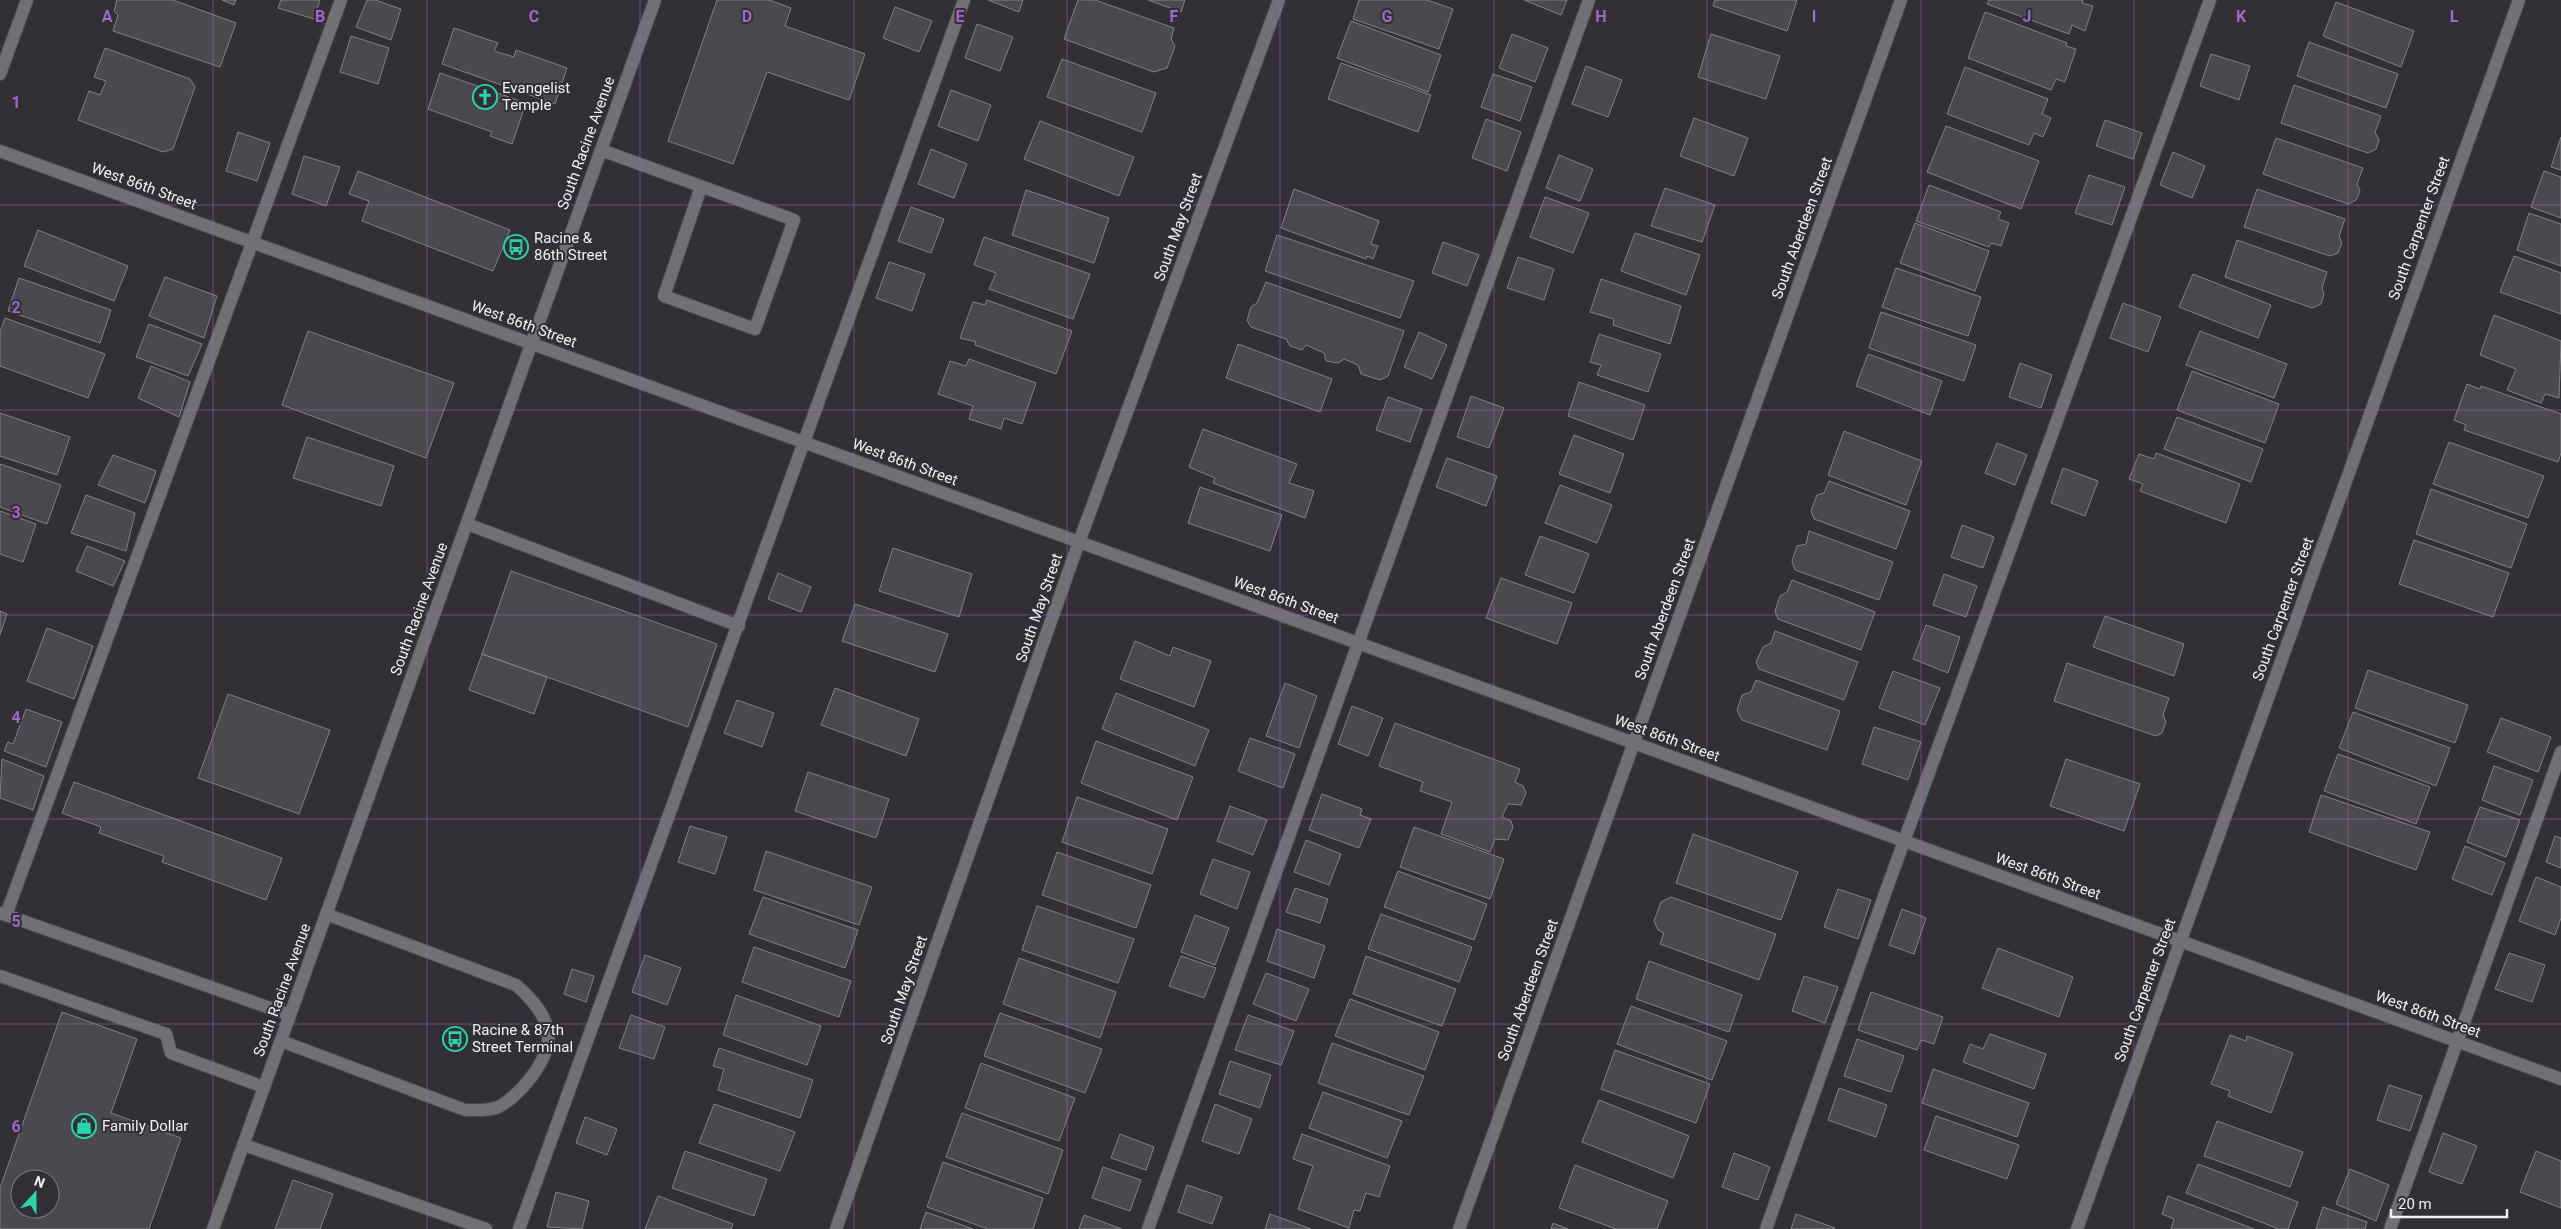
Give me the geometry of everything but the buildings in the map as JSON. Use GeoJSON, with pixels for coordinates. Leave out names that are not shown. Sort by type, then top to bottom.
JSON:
{"type":"FeatureCollection","features":[{"type":"Feature","properties":{"kind":"street"},"geometry":{"type":"LineString","coordinates":[[0,74],[27,0]]}},
{"type":"Feature","properties":{"kind":"street"},"geometry":{"type":"LineString","coordinates":[[290,1015],[3,914],[253,243],[341,0]]}},
{"type":"Feature","properties":{"kind":"street","name":"South Racine Avenue"},"geometry":{"type":"LineString","coordinates":[[213,1229],[655,0]]}},
{"type":"Feature","properties":{"kind":"street"},"geometry":{"type":"LineString","coordinates":[[519,1229],[739,626],[964,0]]}},
{"type":"Feature","properties":{"kind":"street","name":"South May Street"},"geometry":{"type":"LineString","coordinates":[[836,1229],[1079,542],[1279,0]]}},
{"type":"Feature","properties":{"kind":"street"},"geometry":{"type":"LineString","coordinates":[[1148,1229],[1589,0]]}},
{"type":"Feature","properties":{"kind":"street","name":"South Aberdeen Street"},"geometry":{"type":"LineString","coordinates":[[1460,1229],[1901,0]]}},
{"type":"Feature","properties":{"kind":"street"},"geometry":{"type":"LineString","coordinates":[[1766,1229],[1904,841],[2210,0]]}},
{"type":"Feature","properties":{"kind":"street","name":"South Carpenter Street"},"geometry":{"type":"LineString","coordinates":[[2077,1229],[2518,0]]}},
{"type":"Feature","properties":{"kind":"street"},"geometry":{"type":"LineString","coordinates":[[601,150],[794,220],[755,330],[664,296],[701,187]]}},
{"type":"Feature","properties":{"kind":"street","name":"West 86th Street"},"geometry":{"type":"LineString","coordinates":[[0,151],[2561,1079]]}},
{"type":"Feature","properties":{"kind":"street"},"geometry":{"type":"LineString","coordinates":[[467,524],[739,626]]}},
{"type":"Feature","properties":{"kind":"street"},"geometry":{"type":"LineString","coordinates":[[2390,1229],[2561,752]]}},
{"type":"Feature","properties":{"kind":"street"},"geometry":{"type":"LineString","coordinates":[[281,1041],[465,1110],[495,1108],[522,1089],[536,1072],[544,1052],[549,1034],[539,1009],[516,985],[326,914]]}},
{"type":"Feature","properties":{"kind":"street"},"geometry":{"type":"LineString","coordinates":[[0,976],[166,1034],[171,1053],[264,1087]]}},
{"type":"Feature","properties":{"kind":"street"},"geometry":{"type":"LineString","coordinates":[[244,1145],[486,1229]]}},
{"type":"Feature","properties":{"kind":"place","name":"Evangelist Temple"},"geometry":{"type":"Point","coordinates":[485,97]}},
{"type":"Feature","properties":{"kind":"place","name":"Racine & 86th Street"},"geometry":{"type":"Point","coordinates":[516,247]}},
{"type":"Feature","properties":{"kind":"place","name":"Racine & 87th Street Terminal"},"geometry":{"type":"Point","coordinates":[455,1039]}},
{"type":"Feature","properties":{"kind":"place","name":"Family Dollar"},"geometry":{"type":"Point","coordinates":[84,1126]}}]}
